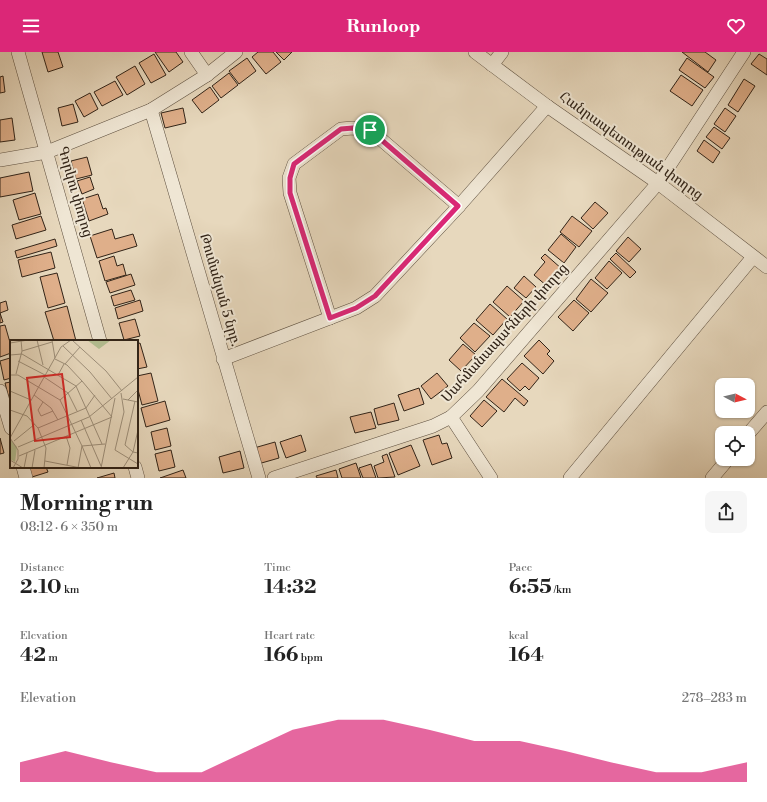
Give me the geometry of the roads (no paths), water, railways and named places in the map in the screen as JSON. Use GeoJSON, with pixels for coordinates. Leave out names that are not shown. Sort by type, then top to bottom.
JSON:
{"type":"FeatureCollection","features":[{"type":"Feature","properties":{"kind":"street","name":"Գորկու փողոց"},"geometry":{"type":"LineString","coordinates":[[18,52],[48,152],[100,340]]}},
{"type":"Feature","properties":{"kind":"street"},"geometry":{"type":"LineString","coordinates":[[191,52],[207,75]]}},
{"type":"Feature","properties":{"kind":"street"},"geometry":{"type":"LineString","coordinates":[[0,160],[48,152],[151,110],[207,75],[236,52]]}},
{"type":"Feature","properties":{"kind":"street","name":"Հանրապետության փողոց"},"geometry":{"type":"LineString","coordinates":[[475,52],[547,106],[658,183],[767,267]]}},
{"type":"Feature","properties":{"kind":"street"},"geometry":{"type":"LineString","coordinates":[[492,65],[502,52]]}},
{"type":"Feature","properties":{"kind":"street","name":"Սահմանապահների փողոց"},"geometry":{"type":"LineString","coordinates":[[274,478],[433,426],[451,417],[478,391],[658,183],[744,52]]}},
{"type":"Feature","properties":{"kind":"street"},"geometry":{"type":"LineString","coordinates":[[223,359],[356,308],[375,296],[547,106]]}},
{"type":"Feature","properties":{"kind":"street","name":"Թումանյան 5 նրբ."},"geometry":{"type":"LineString","coordinates":[[151,110],[259,478]]}},
{"type":"Feature","properties":{"kind":"street"},"geometry":{"type":"LineString","coordinates":[[330,318],[290,193],[290,178],[294,164],[341,129],[353,128],[370,130],[458,206]]}},
{"type":"Feature","properties":{"kind":"street"},"geometry":{"type":"LineString","coordinates":[[570,478],[753,257]]}},
{"type":"Feature","properties":{"kind":"street"},"geometry":{"type":"LineString","coordinates":[[0,391],[10,425]]}},
{"type":"Feature","properties":{"kind":"street"},"geometry":{"type":"LineString","coordinates":[[451,417],[491,478]]}},
{"type":"Feature","properties":{"kind":"street"},"geometry":{"type":"LineString","coordinates":[[755,428],[765,419]]}},
{"type":"Feature","properties":{"kind":"street"},"geometry":{"type":"LineString","coordinates":[[0,430],[10,428]]}},
{"type":"Feature","properties":{"kind":"street"},"geometry":{"type":"LineString","coordinates":[[712,478],[722,466]]}},
{"type":"Feature","properties":{"kind":"street"},"geometry":{"type":"LineString","coordinates":[[23,468],[26,478]]}},
{"type":"Feature","properties":{"kind":"street"},"geometry":{"type":"LineString","coordinates":[[135,468],[138,478]]}}]}
